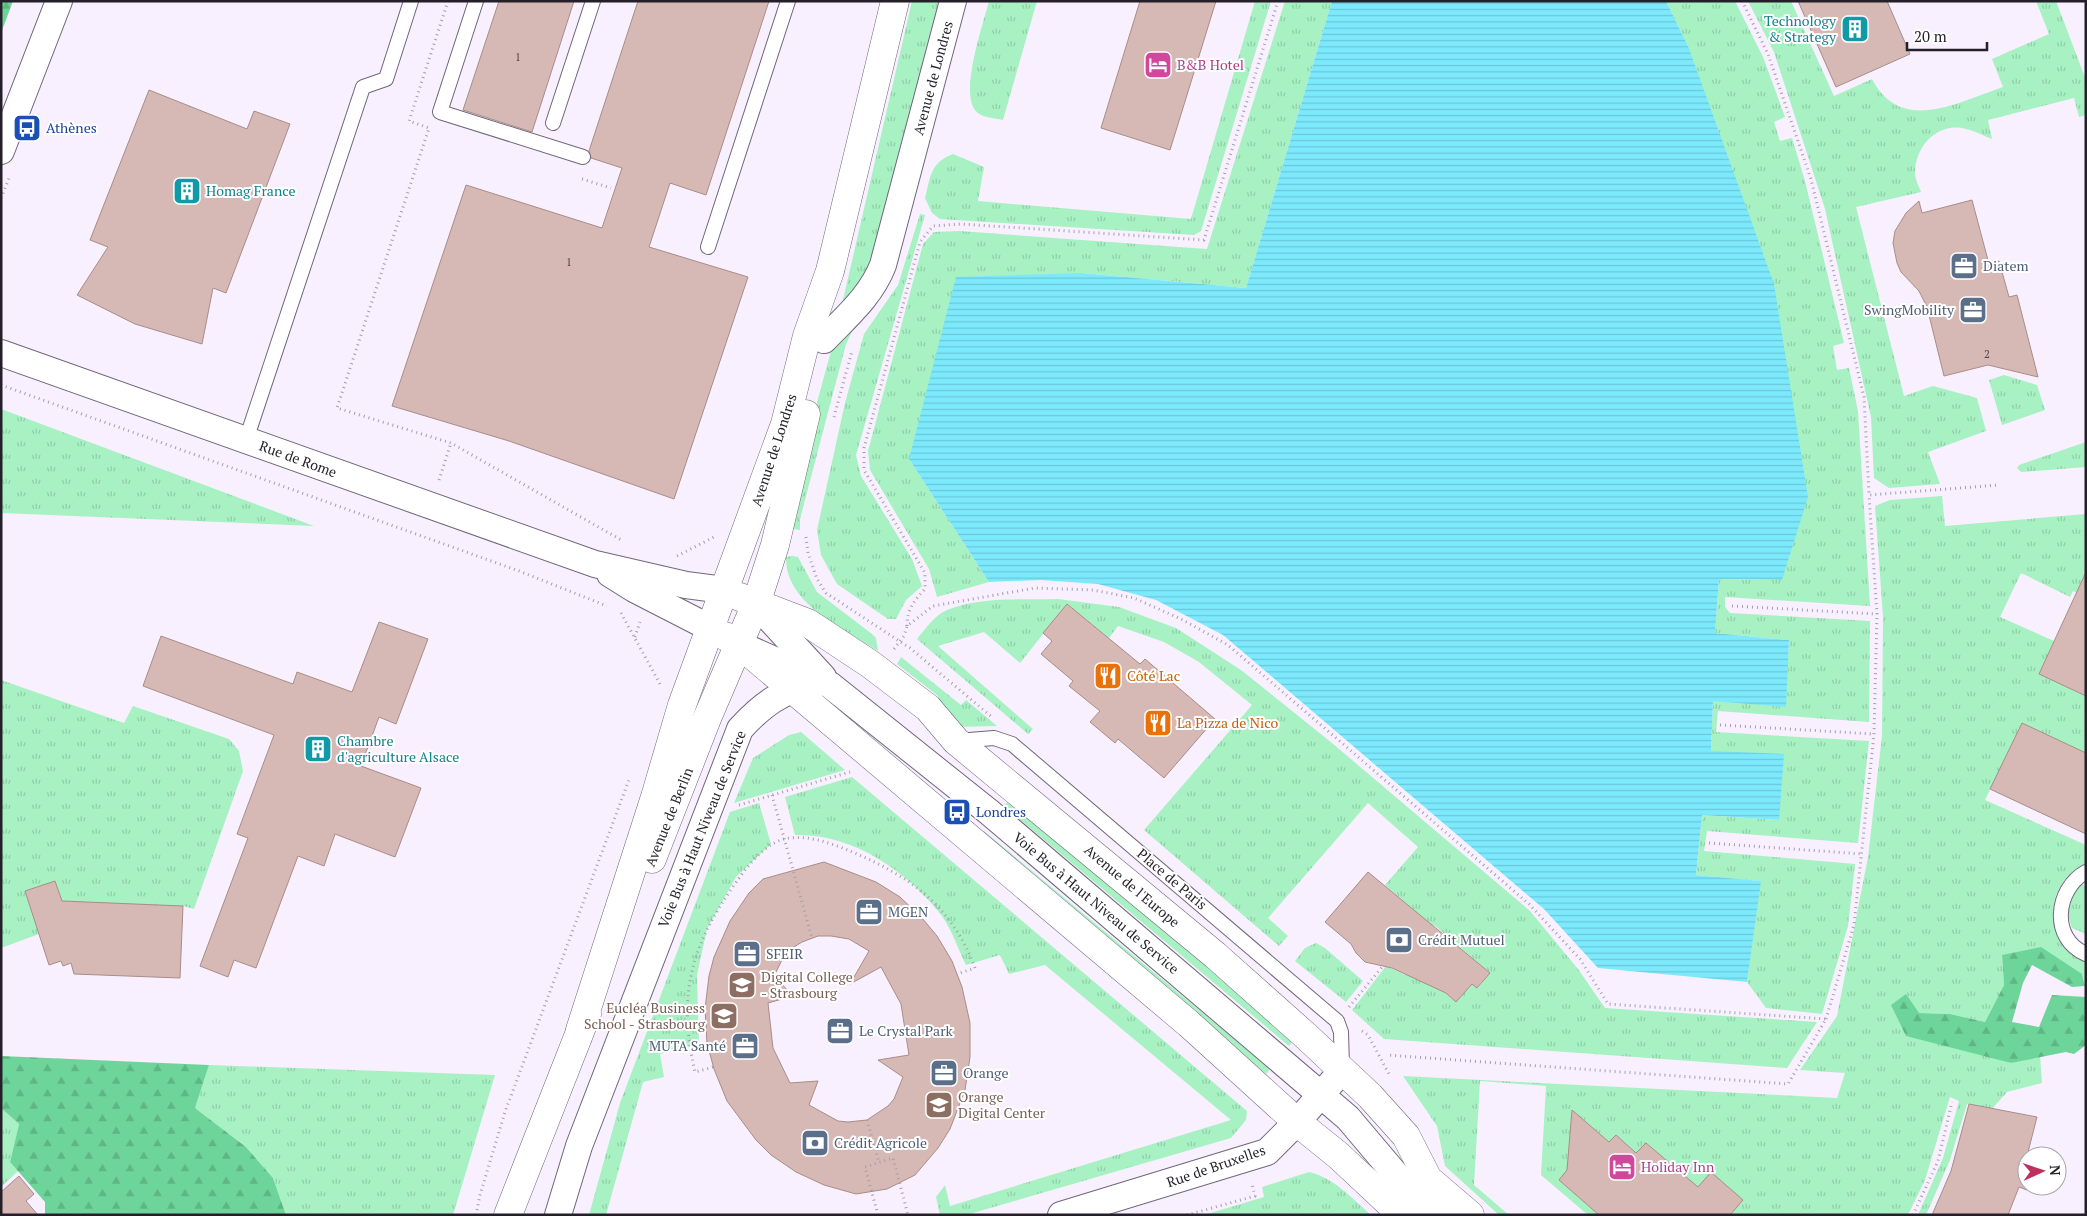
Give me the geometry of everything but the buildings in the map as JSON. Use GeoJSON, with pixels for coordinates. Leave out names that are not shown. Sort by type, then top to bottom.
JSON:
{"type":"FeatureCollection","features":[{"type":"Feature","properties":{"kind":"street"},"geometry":{"type":"LineString","coordinates":[[1,151],[59,1]]}},
{"type":"Feature","properties":{"kind":"street","name":"Avenue de Londres"},"geometry":{"type":"LineString","coordinates":[[710,628],[775,455],[807,336],[830,271],[895,1]]}},
{"type":"Feature","properties":{"kind":"street","name":"Avenue de Londres"},"geometry":{"type":"LineString","coordinates":[[824,340],[866,296],[876,283],[883,265],[953,1]]}},
{"type":"Feature","properties":{"kind":"street","name":"Avenue de Londres"},"geometry":{"type":"LineString","coordinates":[[756,604],[775,545],[824,340],[830,271]]}},
{"type":"Feature","properties":{"kind":"street","name":"Rue de Rome"},"geometry":{"type":"LineString","coordinates":[[1,353],[595,564],[686,585],[724,590]]}},
{"type":"Feature","properties":{"kind":"street","name":"Rue de Rome"},"geometry":{"type":"LineString","coordinates":[[595,564],[634,589],[710,628]]}},
{"type":"Feature","properties":{"kind":"street","name":"Avenue de l'Europe"},"geometry":{"type":"LineString","coordinates":[[724,590],[808,623],[870,664],[928,708],[956,741],[1215,955],[1370,1096],[1406,1136],[1428,1179],[1470,1215]]}},
{"type":"Feature","properties":{"kind":"street","name":"Avenue de l'Europe"},"geometry":{"type":"LineString","coordinates":[[756,604],[830,685]]}},
{"type":"Feature","properties":{"kind":"street","name":"Avenue de Berlin"},"geometry":{"type":"LineString","coordinates":[[508,1215],[580,1030],[756,604]]}},
{"type":"Feature","properties":{"kind":"street"},"geometry":{"type":"LineString","coordinates":[[710,628],[740,644],[830,685]]}},
{"type":"Feature","properties":{"kind":"street","name":"Avenue de Berlin"},"geometry":{"type":"LineString","coordinates":[[580,1030],[655,797],[682,705],[710,628]]}},
{"type":"Feature","properties":{"kind":"street"},"geometry":{"type":"LineString","coordinates":[[740,644],[792,690],[1189,1024],[1297,1122],[1339,1156],[1402,1215]]}},
{"type":"Feature","properties":{"kind":"street","name":"Voie Bus à Haut Niveau de Service"},"geometry":{"type":"LineString","coordinates":[[558,1215],[578,1146],[740,729],[755,713],[792,690],[830,685],[989,812],[1321,1094]]}},
{"type":"Feature","properties":{"kind":"street","name":"Rue de Bruxelles"},"geometry":{"type":"LineString","coordinates":[[1061,1215],[1267,1152],[1297,1122],[1342,1071]]}},
{"type":"Feature","properties":{"kind":"street"},"geometry":{"type":"LineString","coordinates":[[1321,1094],[1348,1118],[1408,1189],[1435,1215]]}},
{"type":"Feature","properties":{"kind":"lane"},"geometry":{"type":"LineString","coordinates":[[246,440],[363,87],[386,79],[412,1]]}},
{"type":"Feature","properties":{"kind":"lane"},"geometry":{"type":"LineString","coordinates":[[476,1],[440,112],[583,157]]}},
{"type":"Feature","properties":{"kind":"lane"},"geometry":{"type":"LineString","coordinates":[[553,123],[593,1]]}},
{"type":"Feature","properties":{"kind":"lane"},"geometry":{"type":"LineString","coordinates":[[708,247],[788,1]]}},
{"type":"Feature","properties":{"kind":"lane"},"geometry":{"type":"LineString","coordinates":[[2086,872],[2068,887],[2062,900],[2060,915],[2063,930],[2071,943],[2086,954]]}},
{"type":"Feature","properties":{"kind":"path"},"geometry":{"type":"LineString","coordinates":[[448,1],[409,121],[429,128],[337,408],[451,443],[630,546]]}},
{"type":"Feature","properties":{"kind":"path"},"geometry":{"type":"LineString","coordinates":[[904,636],[907,626],[907,615],[912,602],[925,589],[925,573],[864,470],[864,448],[920,242],[933,226],[960,224],[1204,240],[1278,1]]}},
{"type":"Feature","properties":{"kind":"path"},"geometry":{"type":"LineString","coordinates":[[1387,1055],[1788,1084],[1826,1019],[1854,925],[1874,734],[1877,614],[1864,397],[1811,179],[1768,54],[1742,1]]}},
{"type":"Feature","properties":{"kind":"path"},"geometry":{"type":"LineString","coordinates":[[1,385],[519,571],[611,608]]}},
{"type":"Feature","properties":{"kind":"path"},"geometry":{"type":"LineString","coordinates":[[430,506],[451,443]]}},
{"type":"Feature","properties":{"kind":"path"},"geometry":{"type":"LineString","coordinates":[[1869,495],[1999,485]]}},
{"type":"Feature","properties":{"kind":"path"},"geometry":{"type":"LineString","coordinates":[[674,558],[715,536],[719,531]]}},
{"type":"Feature","properties":{"kind":"path"},"geometry":{"type":"LineString","coordinates":[[808,553],[817,579],[826,593],[886,634]]}},
{"type":"Feature","properties":{"kind":"path"},"geometry":{"type":"LineString","coordinates":[[907,626],[933,606],[1036,588],[1093,590],[1134,598],[1181,619],[1228,645],[1529,904],[1580,959],[1608,1004],[1826,1019]]}},
{"type":"Feature","properties":{"kind":"path"},"geometry":{"type":"LineString","coordinates":[[1732,606],[1877,614]]}},
{"type":"Feature","properties":{"kind":"path"},"geometry":{"type":"LineString","coordinates":[[620,611],[663,690]]}},
{"type":"Feature","properties":{"kind":"path"},"geometry":{"type":"LineString","coordinates":[[1720,725],[1874,734]]}},
{"type":"Feature","properties":{"kind":"path"},"geometry":{"type":"LineString","coordinates":[[476,1215],[480,1195],[505,1112],[633,770]]}},
{"type":"Feature","properties":{"kind":"path"},"geometry":{"type":"LineString","coordinates":[[735,806],[854,772]]}},
{"type":"Feature","properties":{"kind":"path"},"geometry":{"type":"LineString","coordinates":[[772,795],[812,938]]}},
{"type":"Feature","properties":{"kind":"path"},"geometry":{"type":"LineString","coordinates":[[713,1067],[695,1072],[688,1044],[686,1005],[691,971],[700,940],[714,914],[743,872],[770,845],[784,839],[804,837],[840,847],[871,860],[910,882],[940,910],[958,931],[975,968],[957,974]]}},
{"type":"Feature","properties":{"kind":"path"},"geometry":{"type":"LineString","coordinates":[[1709,843],[1862,854]]}},
{"type":"Feature","properties":{"kind":"path"},"geometry":{"type":"LineString","coordinates":[[1347,1010],[1383,966]]}},
{"type":"Feature","properties":{"kind":"path"},"geometry":{"type":"LineString","coordinates":[[1913,1215],[1938,1161],[1952,1102]]}},
{"type":"Feature","properties":{"kind":"path"},"geometry":{"type":"LineString","coordinates":[[867,1120],[879,1162]]}},
{"type":"Feature","properties":{"kind":"path"},"geometry":{"type":"LineString","coordinates":[[878,1215],[865,1166],[893,1158],[908,1215]]}},
{"type":"Feature","properties":{"kind":"path"},"geometry":{"type":"LineString","coordinates":[[1187,1215],[1255,1196],[1252,1181]]}},
{"type":"Feature","properties":{"kind":"green space"},"geometry":{"type":"Polygon","coordinates":[[[1,1],[13,1],[1,33],[1,1]]]}},
{"type":"Feature","properties":{"kind":"green space"},"geometry":{"type":"Polygon","coordinates":[[[912,1],[946,1],[878,258],[840,313],[912,1]]]}},
{"type":"Feature","properties":{"kind":"green space"},"geometry":{"type":"Polygon","coordinates":[[[989,1],[1037,1],[1003,120],[981,115],[975,110],[971,101],[971,73],[989,1]]]}},
{"type":"Feature","properties":{"kind":"green space"},"geometry":{"type":"Polygon","coordinates":[[[1255,1],[1271,1],[1201,231],[1194,235],[940,219],[932,213],[925,198],[930,177],[940,162],[953,154],[984,167],[978,201],[1191,219],[1255,1]]]}},
{"type":"Feature","properties":{"kind":"green space"},"geometry":{"type":"Polygon","coordinates":[[[1285,1],[1332,1],[1246,288],[1082,273],[909,459],[989,582],[937,597],[929,569],[870,470],[868,451],[923,244],[934,232],[959,231],[1207,249],[1285,1]]]}},
{"type":"Feature","properties":{"kind":"green space"},"geometry":{"type":"Polygon","coordinates":[[[1666,1],[1735,1],[1763,57],[1785,117],[1774,122],[1780,141],[1792,138],[1805,181],[1844,343],[1833,346],[1837,370],[1849,368],[1858,411],[1870,606],[1725,597],[1725,607],[1730,613],[1870,621],[1869,722],[1718,711],[1716,732],[1869,741],[1858,843],[1707,831],[1704,851],[1855,864],[1848,926],[1822,1014],[1766,1008],[1747,982],[1760,881],[1696,875],[1702,815],[1779,820],[1711,751],[1713,700],[1785,706],[1789,640],[1715,633],[1719,579],[1782,580],[1688,46],[1666,1]]]}},
{"type":"Feature","properties":{"kind":"green space"},"geometry":{"type":"Polygon","coordinates":[[[1748,1],[1791,1],[1834,96],[1872,79],[1884,96],[1898,106],[1914,110],[1932,110],[1968,100],[2003,87],[1992,59],[2049,34],[2036,1],[2056,1],[2086,80],[2086,115],[2079,117],[2074,98],[1988,120],[1992,139],[1962,128],[1943,130],[1928,140],[1919,155],[1915,173],[1921,192],[1856,207],[1904,396],[1933,386],[1977,398],[1986,431],[1928,452],[1940,484],[1889,488],[1874,478],[1871,417],[1825,209],[1774,52],[1748,1]]]}},
{"type":"Feature","properties":{"kind":"green space"},"geometry":{"type":"Polygon","coordinates":[[[920,214],[925,215],[856,455],[861,476],[912,559],[922,586],[906,600],[896,619],[888,619],[837,584],[821,555],[817,530],[845,403],[864,334],[898,285],[920,214]]]}},
{"type":"Feature","properties":{"kind":"green space"},"geometry":{"type":"Polygon","coordinates":[[[861,313],[846,344],[800,519],[800,530],[788,528],[806,443],[831,351],[861,313]]]}},
{"type":"Feature","properties":{"kind":"green space"},"geometry":{"type":"Polygon","coordinates":[[[2004,375],[2037,385],[2045,410],[2002,425],[1989,380],[2004,375]]]}},
{"type":"Feature","properties":{"kind":"green space"},"geometry":{"type":"Polygon","coordinates":[[[1,409],[314,526],[1,513],[1,409]]]}},
{"type":"Feature","properties":{"kind":"green space"},"geometry":{"type":"Polygon","coordinates":[[[2086,442],[2086,467],[2021,472],[2017,468],[2019,465],[2086,442]]]}},
{"type":"Feature","properties":{"kind":"green space"},"geometry":{"type":"Polygon","coordinates":[[[1942,496],[1945,526],[2086,514],[2086,597],[2073,591],[2070,597],[2021,573],[2000,617],[2054,641],[2039,674],[2086,696],[2086,753],[2022,723],[1985,800],[2086,845],[2086,864],[2071,873],[2060,887],[2056,895],[2053,913],[2057,926],[2085,958],[2086,986],[2082,974],[2002,956],[2004,985],[1985,1022],[1950,1014],[1919,1013],[1891,1005],[2010,1063],[2040,1056],[2042,1083],[2007,1092],[1992,1109],[1967,1104],[1950,1160],[1926,1215],[1918,1215],[1943,1158],[1959,1101],[1950,1097],[1925,1180],[1908,1215],[1730,1215],[1742,1200],[1698,1187],[1646,1143],[1636,1153],[1616,1135],[1609,1142],[1572,1110],[1568,1156],[1575,1161],[1559,1180],[1599,1215],[1588,1215],[1541,1175],[1546,1086],[1480,1081],[1474,1185],[1509,1215],[1499,1215],[1445,1166],[1437,1126],[1403,1076],[1837,1098],[1845,1073],[1800,1070],[1837,1016],[1868,857],[1882,736],[1883,616],[1875,506],[1890,500],[1942,496]]]}},
{"type":"Feature","properties":{"kind":"green space"},"geometry":{"type":"Polygon","coordinates":[[[786,557],[798,557],[817,592],[876,638],[878,651],[834,624],[806,602],[795,588],[788,574],[786,557]]]}},
{"type":"Feature","properties":{"kind":"green space"},"geometry":{"type":"Polygon","coordinates":[[[1058,599],[1119,607],[1176,628],[1241,670],[1332,743],[1530,911],[1578,969],[1605,1008],[1817,1022],[1787,1068],[1384,1039],[1352,1010],[1386,966],[1405,975],[1419,970],[1456,1002],[1472,984],[1478,988],[1490,973],[1434,925],[1424,937],[1413,909],[1385,885],[1418,847],[1368,803],[1268,918],[1288,936],[1279,946],[1144,830],[1252,705],[1199,662],[1164,642],[1118,626],[1109,638],[1067,604],[1020,663],[984,632],[938,646],[1033,729],[1028,734],[917,639],[938,615],[960,606],[1002,600],[1058,599]]]}},
{"type":"Feature","properties":{"kind":"green space"},"geometry":{"type":"Polygon","coordinates":[[[901,657],[961,705],[966,700],[997,726],[954,727],[937,695],[897,664],[901,657]]]}},
{"type":"Feature","properties":{"kind":"green space"},"geometry":{"type":"Polygon","coordinates":[[[1,680],[124,723],[133,706],[229,739],[239,751],[243,771],[194,909],[183,906],[72,936],[55,881],[25,891],[39,934],[1,948],[1,680]]]}},
{"type":"Feature","properties":{"kind":"green space"},"geometry":{"type":"Polygon","coordinates":[[[801,732],[845,770],[734,803],[753,758],[789,735],[801,732]]]}},
{"type":"Feature","properties":{"kind":"green space"},"geometry":{"type":"Polygon","coordinates":[[[852,777],[1247,1111],[1246,1120],[1231,1138],[966,1215],[940,1215],[936,1197],[945,1185],[950,1206],[1231,1120],[1045,965],[1009,974],[1000,955],[966,965],[946,921],[913,884],[896,871],[878,858],[858,848],[817,836],[795,835],[785,797],[852,777]]]}},
{"type":"Feature","properties":{"kind":"green space"},"geometry":{"type":"Polygon","coordinates":[[[1011,798],[1295,1039],[1289,1046],[1004,806],[1011,798]]]}},
{"type":"Feature","properties":{"kind":"green space"},"geometry":{"type":"Polygon","coordinates":[[[759,803],[771,844],[736,877],[707,929],[697,975],[699,1044],[660,1054],[664,1077],[643,1082],[606,1215],[589,1215],[620,1103],[730,812],[759,803]]]}},
{"type":"Feature","properties":{"kind":"green space"},"geometry":{"type":"Polygon","coordinates":[[[984,831],[1270,1069],[1266,1074],[979,837],[984,831]]]}},
{"type":"Feature","properties":{"kind":"green space"},"geometry":{"type":"Polygon","coordinates":[[[2079,883],[2086,886],[2086,934],[2072,928],[2068,915],[2068,904],[2079,883]]]}},
{"type":"Feature","properties":{"kind":"green space"},"geometry":{"type":"Polygon","coordinates":[[[1316,943],[1325,948],[1363,981],[1346,1002],[1295,961],[1305,948],[1316,943]]]}},
{"type":"Feature","properties":{"kind":"green space"},"geometry":{"type":"Polygon","coordinates":[[[2041,947],[2082,974],[2085,986],[2072,987],[2032,965],[2023,983],[2012,1022],[2039,1027],[2052,995],[2086,997],[2086,1045],[2074,1054],[2066,1052],[2011,1063],[1906,1036],[1891,1005],[1906,994],[1919,1013],[1950,1014],[1985,1022],[2004,985],[2002,955],[2041,947]]]}},
{"type":"Feature","properties":{"kind":"green space"},"geometry":{"type":"Polygon","coordinates":[[[1,1056],[209,1065],[195,1108],[246,1147],[273,1178],[286,1215],[45,1215],[45,1202],[10,1162],[19,1124],[1,1108],[1,1056]]]}},
{"type":"Feature","properties":{"kind":"green space"},"geometry":{"type":"Polygon","coordinates":[[[209,1065],[495,1075],[453,1215],[286,1215],[273,1178],[246,1147],[195,1108],[209,1065]]]}},
{"type":"Feature","properties":{"kind":"green space"},"geometry":{"type":"Polygon","coordinates":[[[1,1108],[19,1124],[10,1162],[18,1171],[1,1187],[1,1108]]]}},
{"type":"Feature","properties":{"kind":"green space"},"geometry":{"type":"Polygon","coordinates":[[[1309,1172],[1335,1184],[1371,1215],[1204,1215],[1264,1197],[1262,1187],[1309,1172]]]}},
{"type":"Feature","properties":{"kind":"water"},"geometry":{"type":"Polygon","coordinates":[[[1332,1],[1666,1],[1688,46],[1774,284],[1808,497],[1782,580],[1719,579],[1715,633],[1789,640],[1786,707],[1713,701],[1711,751],[1784,754],[1779,820],[1702,815],[1696,875],[1761,881],[1747,982],[1598,968],[1544,909],[1223,635],[1156,600],[1098,584],[1040,580],[989,582],[909,459],[956,277],[1082,273],[1246,288],[1332,1]]]}},
{"type":"Feature","properties":{"kind":"place","name":"Technology & Strategy"},"geometry":{"type":"Point","coordinates":[1855,29]}},
{"type":"Feature","properties":{"kind":"place","name":"B&B Hotel"},"geometry":{"type":"Point","coordinates":[1158,65]}},
{"type":"Feature","properties":{"kind":"place","name":"Athènes"},"geometry":{"type":"Point","coordinates":[27,128]}},
{"type":"Feature","properties":{"kind":"place","name":"Homag France"},"geometry":{"type":"Point","coordinates":[187,191]}},
{"type":"Feature","properties":{"kind":"place","name":"Diatem"},"geometry":{"type":"Point","coordinates":[1964,266]}},
{"type":"Feature","properties":{"kind":"place","name":"SwingMobility"},"geometry":{"type":"Point","coordinates":[1973,310]}},
{"type":"Feature","properties":{"kind":"place","name":"Côté Lac"},"geometry":{"type":"Point","coordinates":[1108,676]}},
{"type":"Feature","properties":{"kind":"place","name":"La Pizza de Nico"},"geometry":{"type":"Point","coordinates":[1158,723]}},
{"type":"Feature","properties":{"kind":"place","name":"Chambre d'agriculture Alsace"},"geometry":{"type":"Point","coordinates":[318,749]}},
{"type":"Feature","properties":{"kind":"place","name":"Londres"},"geometry":{"type":"Point","coordinates":[957,812]}},
{"type":"Feature","properties":{"kind":"place","name":"MGEN"},"geometry":{"type":"Point","coordinates":[869,912]}},
{"type":"Feature","properties":{"kind":"place","name":"Crédit Mutuel"},"geometry":{"type":"Point","coordinates":[1399,940]}},
{"type":"Feature","properties":{"kind":"place","name":"SFEIR"},"geometry":{"type":"Point","coordinates":[747,954]}},
{"type":"Feature","properties":{"kind":"place","name":"Digital College - Strasbourg"},"geometry":{"type":"Point","coordinates":[742,985]}},
{"type":"Feature","properties":{"kind":"place","name":"Eucléa Business School - Strasbourg"},"geometry":{"type":"Point","coordinates":[724,1016]}},
{"type":"Feature","properties":{"kind":"place","name":"Le Crystal Park"},"geometry":{"type":"Point","coordinates":[840,1031]}},
{"type":"Feature","properties":{"kind":"place","name":"MUTA Santé"},"geometry":{"type":"Point","coordinates":[745,1046]}},
{"type":"Feature","properties":{"kind":"place","name":"Orange"},"geometry":{"type":"Point","coordinates":[944,1073]}},
{"type":"Feature","properties":{"kind":"place","name":"Orange Digital Center"},"geometry":{"type":"Point","coordinates":[939,1105]}},
{"type":"Feature","properties":{"kind":"place","name":"Crédit Agricole"},"geometry":{"type":"Point","coordinates":[815,1143]}},
{"type":"Feature","properties":{"kind":"place","name":"Holiday Inn"},"geometry":{"type":"Point","coordinates":[1622,1167]}}]}
